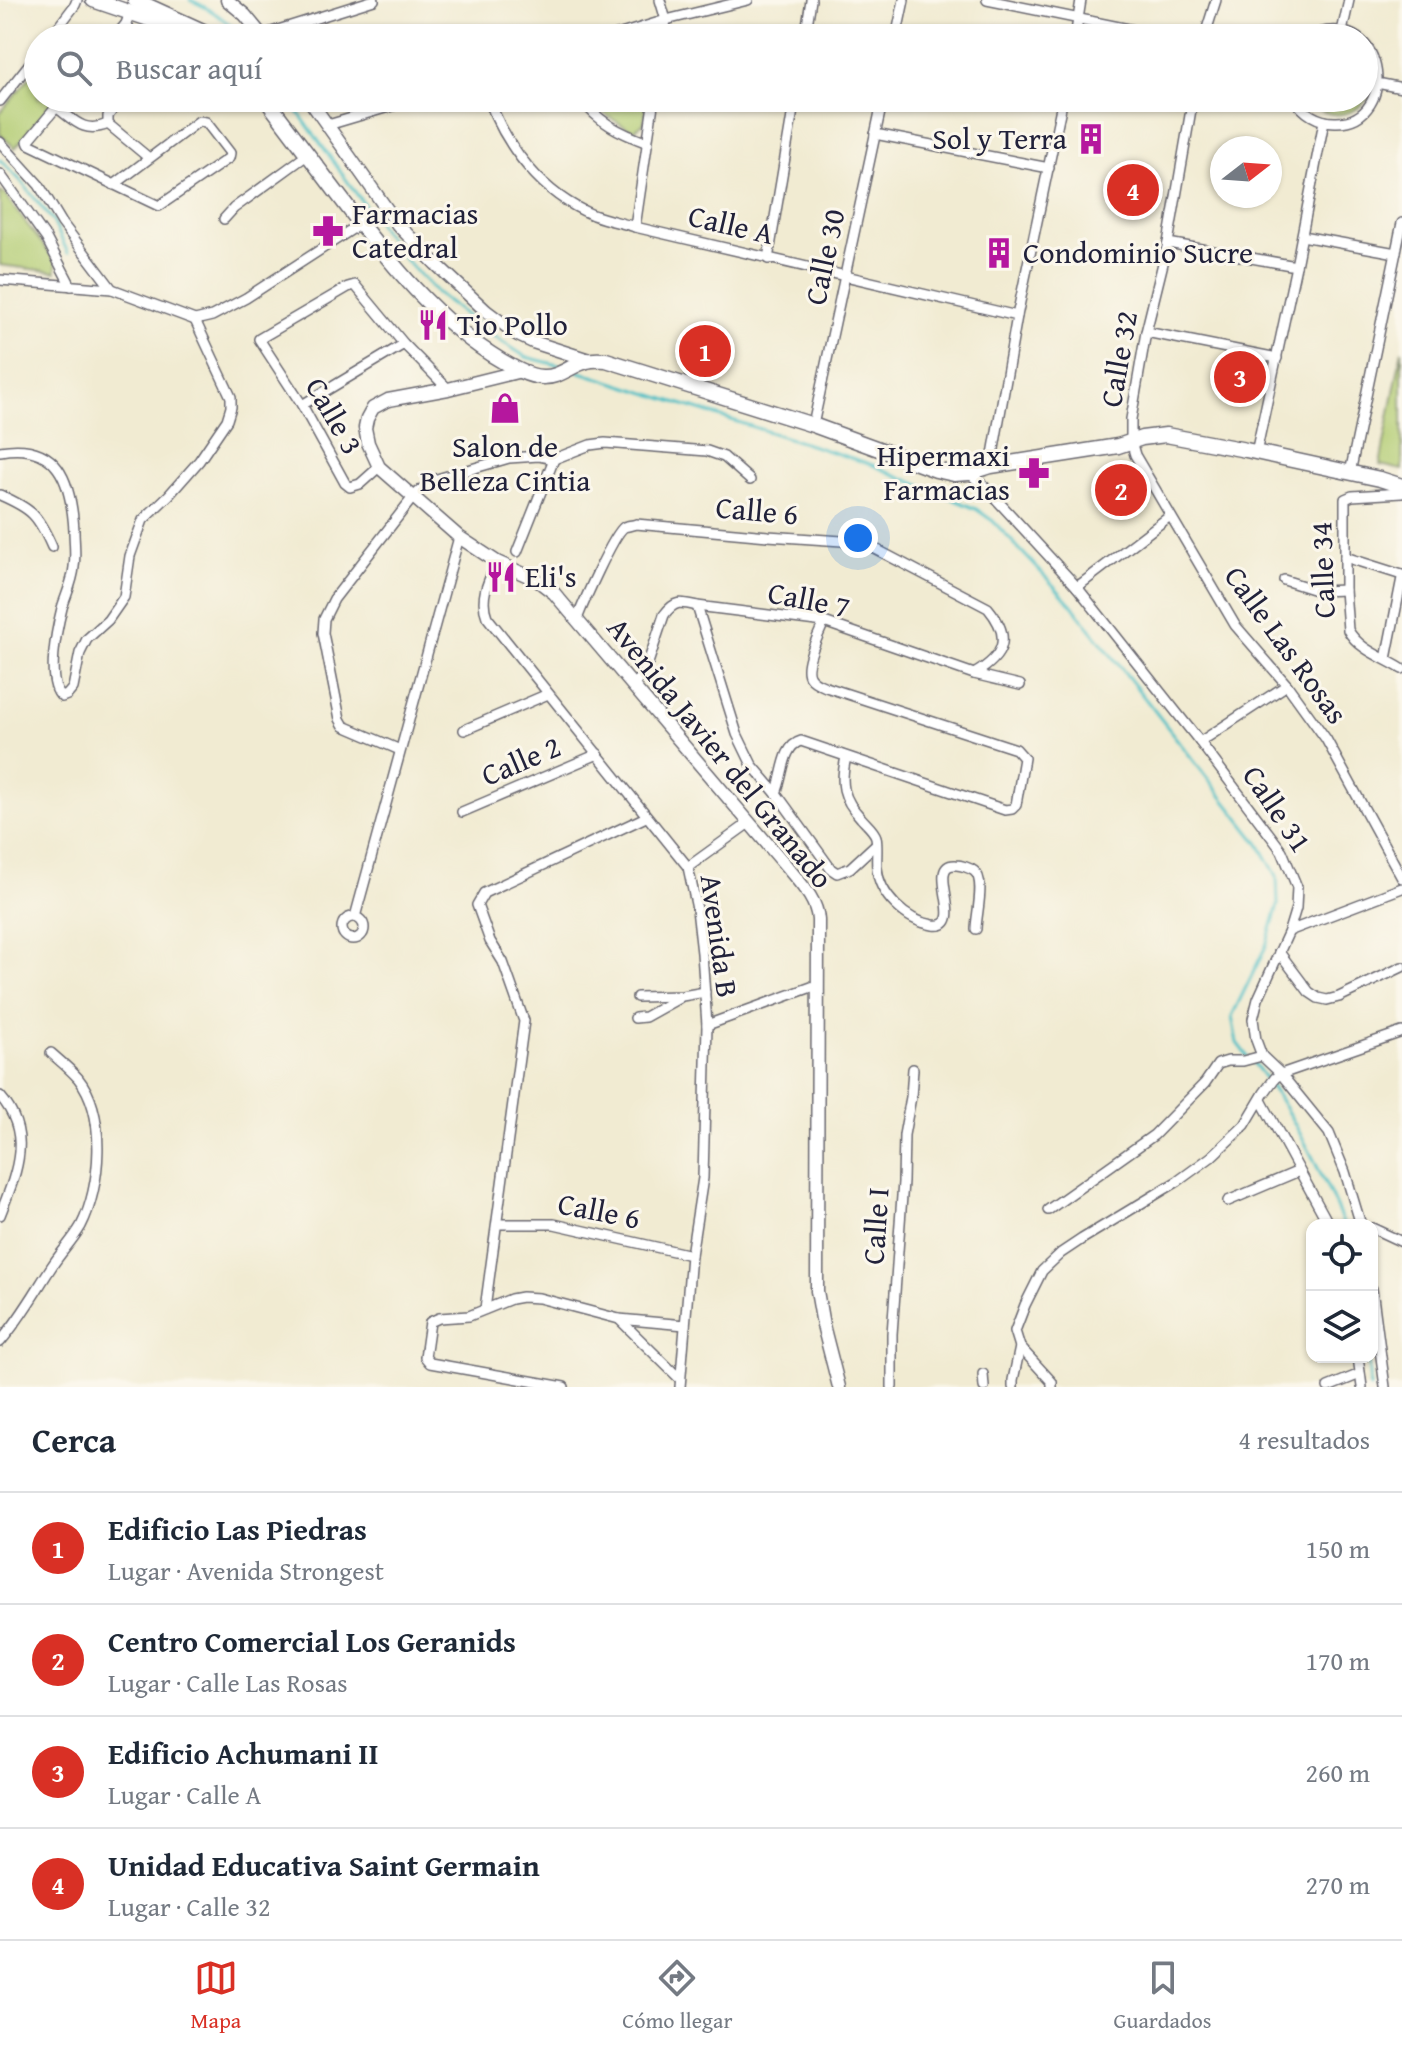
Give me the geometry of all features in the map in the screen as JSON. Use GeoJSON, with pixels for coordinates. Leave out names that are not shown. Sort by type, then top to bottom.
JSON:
{"type":"FeatureCollection","features":[{"type":"Feature","properties":{"kind":"main road"},"geometry":{"type":"LineString","coordinates":[[93,0],[180,24]]}},
{"type":"Feature","properties":{"kind":"main road"},"geometry":{"type":"LineString","coordinates":[[132,9],[162,24]]}},
{"type":"Feature","properties":{"kind":"main road"},"geometry":{"type":"LineString","coordinates":[[275,112],[407,282],[467,337],[521,371],[543,377],[563,373],[584,362],[606,360],[813,425],[954,474],[1166,435],[1402,486]]}},
{"type":"Feature","properties":{"kind":"street"},"geometry":{"type":"LineString","coordinates":[[61,24],[77,0]]}},
{"type":"Feature","properties":{"kind":"street"},"geometry":{"type":"LineString","coordinates":[[227,0],[253,24]]}},
{"type":"Feature","properties":{"kind":"street"},"geometry":{"type":"LineString","coordinates":[[300,24],[374,0]]}},
{"type":"Feature","properties":{"kind":"street"},"geometry":{"type":"LineString","coordinates":[[660,0],[665,24]]}},
{"type":"Feature","properties":{"kind":"street"},"geometry":{"type":"LineString","coordinates":[[653,24],[748,0]]}},
{"type":"Feature","properties":{"kind":"street"},"geometry":{"type":"LineString","coordinates":[[807,24],[811,0]]}},
{"type":"Feature","properties":{"kind":"street"},"geometry":{"type":"LineString","coordinates":[[899,24],[904,0]]}},
{"type":"Feature","properties":{"kind":"street"},"geometry":{"type":"LineString","coordinates":[[987,0],[1103,24]]}},
{"type":"Feature","properties":{"kind":"street"},"geometry":{"type":"LineString","coordinates":[[1077,24],[1081,0]]}},
{"type":"Feature","properties":{"kind":"street"},"geometry":{"type":"LineString","coordinates":[[1208,24],[1216,0]]}},
{"type":"Feature","properties":{"kind":"street"},"geometry":{"type":"LineString","coordinates":[[1344,24],[1349,0]]}},
{"type":"Feature","properties":{"kind":"street"},"geometry":{"type":"LineString","coordinates":[[1378,54],[1383,70],[1378,95]]}},
{"type":"Feature","properties":{"kind":"street"},"geometry":{"type":"LineString","coordinates":[[0,101],[24,71]]}},
{"type":"Feature","properties":{"kind":"street"},"geometry":{"type":"LineString","coordinates":[[1382,84],[1402,88]]}},
{"type":"Feature","properties":{"kind":"street"},"geometry":{"type":"LineString","coordinates":[[52,112],[28,141],[29,144],[114,185],[159,206],[231,156],[203,121],[199,121],[114,185]]}},
{"type":"Feature","properties":{"kind":"street"},"geometry":{"type":"LineString","coordinates":[[63,112],[91,129],[108,124]]}},
{"type":"Feature","properties":{"kind":"street"},"geometry":{"type":"LineString","coordinates":[[108,124],[111,112]]}},
{"type":"Feature","properties":{"kind":"street"},"geometry":{"type":"LineString","coordinates":[[318,112],[398,225],[436,264],[486,311],[518,335],[584,362]]}},
{"type":"Feature","properties":{"kind":"street"},"geometry":{"type":"LineString","coordinates":[[328,125],[372,112]]}},
{"type":"Feature","properties":{"kind":"street","name":"Calle A"},"geometry":{"type":"LineString","coordinates":[[493,112],[521,161],[553,192],[592,215],[1017,316]]}},
{"type":"Feature","properties":{"kind":"street"},"geometry":{"type":"LineString","coordinates":[[593,112],[623,134],[648,143]]}},
{"type":"Feature","properties":{"kind":"street"},"geometry":{"type":"LineString","coordinates":[[635,227],[652,112]]}},
{"type":"Feature","properties":{"kind":"street"},"geometry":{"type":"LineString","coordinates":[[768,259],[793,112]]}},
{"type":"Feature","properties":{"kind":"street","name":"Calle 30"},"geometry":{"type":"LineString","coordinates":[[813,425],[880,112]]}},
{"type":"Feature","properties":{"kind":"street"},"geometry":{"type":"LineString","coordinates":[[991,466],[1017,316],[1060,112]]}},
{"type":"Feature","properties":{"kind":"street","name":"Calle 32"},"geometry":{"type":"LineString","coordinates":[[1131,441],[1131,419],[1146,332],[1168,243],[1191,112]]}},
{"type":"Feature","properties":{"kind":"street"},"geometry":{"type":"LineString","coordinates":[[1306,112],[1324,121],[1339,122],[1354,119],[1364,112]]}},
{"type":"Feature","properties":{"kind":"street"},"geometry":{"type":"LineString","coordinates":[[1256,453],[1324,121]]}},
{"type":"Feature","properties":{"kind":"street"},"geometry":{"type":"LineString","coordinates":[[108,124],[149,158]]}},
{"type":"Feature","properties":{"kind":"street"},"geometry":{"type":"LineString","coordinates":[[875,134],[1049,168]]}},
{"type":"Feature","properties":{"kind":"street"},"geometry":{"type":"LineString","coordinates":[[0,142],[39,185],[62,223],[112,289]]}},
{"type":"Feature","properties":{"kind":"street"},"geometry":{"type":"LineString","coordinates":[[224,219],[234,208],[307,155]]}},
{"type":"Feature","properties":{"kind":"street"},"geometry":{"type":"LineString","coordinates":[[0,174],[46,238],[71,286]]}},
{"type":"Feature","properties":{"kind":"street"},"geometry":{"type":"LineString","coordinates":[[1350,473],[1402,223]]}},
{"type":"Feature","properties":{"kind":"street"},"geometry":{"type":"LineString","coordinates":[[0,280],[112,289],[195,320],[212,316],[246,298],[360,224]]}},
{"type":"Feature","properties":{"kind":"street"},"geometry":{"type":"LineString","coordinates":[[1302,236],[1396,253]]}},
{"type":"Feature","properties":{"kind":"street"},"geometry":{"type":"LineString","coordinates":[[1168,243],[1296,266]]}},
{"type":"Feature","properties":{"kind":"street","name":"Calle 3"},"geometry":{"type":"LineString","coordinates":[[379,467],[360,484],[350,487],[345,483],[302,405],[259,339],[355,285],[404,344]]}},
{"type":"Feature","properties":{"kind":"street"},"geometry":{"type":"LineString","coordinates":[[0,451],[20,448],[43,455],[63,475],[69,496],[73,517],[74,569],[62,610],[53,667],[54,685],[62,697],[73,688],[80,653],[87,639],[108,620],[124,597],[130,556],[143,520],[199,461],[227,420],[231,397],[195,320]]}},
{"type":"Feature","properties":{"kind":"street"},"geometry":{"type":"LineString","coordinates":[[1146,332],[1277,358]]}},
{"type":"Feature","properties":{"kind":"street"},"geometry":{"type":"LineString","coordinates":[[302,405],[404,344],[448,389]]}},
{"type":"Feature","properties":{"kind":"street"},"geometry":{"type":"LineString","coordinates":[[379,467],[365,428],[373,408],[388,400],[521,371]]}},
{"type":"Feature","properties":{"kind":"street","name":"Calle Las Rosas"},"geometry":{"type":"LineString","coordinates":[[1131,441],[1135,455],[1235,625],[1287,685],[1326,739],[1402,878]]}},
{"type":"Feature","properties":{"kind":"street"},"geometry":{"type":"LineString","coordinates":[[400,750],[344,726],[323,633],[324,619],[334,599],[423,488],[437,479],[509,458],[539,456],[554,459],[590,445],[605,443],[707,451],[724,457],[750,480]]}},
{"type":"Feature","properties":{"kind":"street"},"geometry":{"type":"LineString","coordinates":[[517,552],[554,459]]}},
{"type":"Feature","properties":{"kind":"street","name":"Avenida Javier del Granado"},"geometry":{"type":"LineString","coordinates":[[379,467],[459,537],[497,562],[537,580],[554,593],[804,889],[817,912],[817,1291],[839,1387]]}},
{"type":"Feature","properties":{"kind":"street","name":"Calle 31"},"geometry":{"type":"LineString","coordinates":[[969,473],[1077,587],[1200,742],[1286,859],[1297,887],[1296,908],[1289,931],[1258,999],[1253,1019],[1255,1058]]}},
{"type":"Feature","properties":{"kind":"street","name":"Calle 34"},"geometry":{"type":"LineString","coordinates":[[1402,493],[1345,499],[1348,630],[1361,646],[1402,669]]}},
{"type":"Feature","properties":{"kind":"street"},"geometry":{"type":"LineString","coordinates":[[0,495],[25,507],[36,517],[52,547]]}},
{"type":"Feature","properties":{"kind":"street"},"geometry":{"type":"LineString","coordinates":[[1077,587],[1170,516]]}},
{"type":"Feature","properties":{"kind":"street","name":"Calle 6"},"geometry":{"type":"LineString","coordinates":[[577,619],[624,527],[636,524],[842,541],[868,545],[988,608],[999,626],[1002,638],[1000,651],[995,661],[974,674]]}},
{"type":"Feature","properties":{"kind":"street"},"geometry":{"type":"LineString","coordinates":[[355,917],[459,537]]}},
{"type":"Feature","properties":{"kind":"street"},"geometry":{"type":"LineString","coordinates":[[1345,557],[1402,576],[1386,659]]}},
{"type":"Feature","properties":{"kind":"street","name":"Avenida B"},"geometry":{"type":"LineString","coordinates":[[497,562],[483,597],[484,610],[492,624],[688,867],[697,909],[707,1025],[703,1178],[691,1255],[680,1383]]}},
{"type":"Feature","properties":{"kind":"street"},"geometry":{"type":"LineString","coordinates":[[1284,580],[1319,591],[1345,590]]}},
{"type":"Feature","properties":{"kind":"street","name":"Calle 7"},"geometry":{"type":"LineString","coordinates":[[634,685],[646,669],[658,630],[669,608],[681,602],[824,622],[974,674],[1020,685]]}},
{"type":"Feature","properties":{"kind":"street"},"geometry":{"type":"LineString","coordinates":[[697,606],[737,734],[752,765],[837,873],[850,868],[876,844]]}},
{"type":"Feature","properties":{"kind":"street"},"geometry":{"type":"LineString","coordinates":[[776,793],[788,751],[791,745],[801,741],[1005,810],[1016,805],[1024,758],[1016,749],[826,687],[810,679],[808,665],[824,622]]}},
{"type":"Feature","properties":{"kind":"street"},"geometry":{"type":"LineString","coordinates":[[1200,742],[1287,685]]}},
{"type":"Feature","properties":{"kind":"street"},"geometry":{"type":"LineString","coordinates":[[464,730],[548,694]]}},
{"type":"Feature","properties":{"kind":"street","name":"Calle 2"},"geometry":{"type":"LineString","coordinates":[[462,812],[598,754]]}},
{"type":"Feature","properties":{"kind":"street"},"geometry":{"type":"LineString","coordinates":[[846,757],[842,774],[844,793],[876,837],[877,871],[882,887],[894,905],[925,923],[943,925],[949,913],[944,872],[955,865],[972,870],[981,882],[976,929]]}},
{"type":"Feature","properties":{"kind":"street"},"geometry":{"type":"LineString","coordinates":[[485,1309],[524,1021],[503,962],[490,941],[477,909],[478,902],[484,893],[646,817]]}},
{"type":"Feature","properties":{"kind":"street"},"geometry":{"type":"LineString","coordinates":[[688,867],[749,823]]}},
{"type":"Feature","properties":{"kind":"street"},"geometry":{"type":"LineString","coordinates":[[1289,931],[1402,888]]}},
{"type":"Feature","properties":{"kind":"street"},"geometry":{"type":"LineString","coordinates":[[1279,952],[1309,992],[1327,1000],[1402,967]]}},
{"type":"Feature","properties":{"kind":"street"},"geometry":{"type":"LineString","coordinates":[[707,1025],[817,985]]}},
{"type":"Feature","properties":{"kind":"street"},"geometry":{"type":"LineString","coordinates":[[637,997],[705,992]]}},
{"type":"Feature","properties":{"kind":"street"},"geometry":{"type":"LineString","coordinates":[[635,1018],[651,1014],[682,996]]}},
{"type":"Feature","properties":{"kind":"street"},"geometry":{"type":"LineString","coordinates":[[1052,1387],[1052,1382],[1020,1347],[1015,1331],[1042,1271],[1061,1253],[1178,1181],[1211,1157],[1245,1125],[1278,1076],[1402,1032]]}},
{"type":"Feature","properties":{"kind":"street"},"geometry":{"type":"LineString","coordinates":[[0,1342],[81,1225],[99,1157],[96,1120],[79,1080],[51,1053]]}},
{"type":"Feature","properties":{"kind":"street"},"geometry":{"type":"LineString","coordinates":[[1048,1210],[1154,1135],[1205,1083],[1218,1064],[1255,1058],[1278,1076],[1329,1133],[1361,1219]]}},
{"type":"Feature","properties":{"kind":"street","name":"Calle I"},"geometry":{"type":"LineString","coordinates":[[892,1387],[892,1334],[904,1135],[913,1069]]}},
{"type":"Feature","properties":{"kind":"street"},"geometry":{"type":"LineString","coordinates":[[0,1096],[16,1121],[20,1147],[18,1169],[0,1215]]}},
{"type":"Feature","properties":{"kind":"street"},"geometry":{"type":"LineString","coordinates":[[1263,1096],[1326,1219]]}},
{"type":"Feature","properties":{"kind":"street"},"geometry":{"type":"LineString","coordinates":[[1228,1201],[1299,1171]]}},
{"type":"Feature","properties":{"kind":"street","name":"Calle 6"},"geometry":{"type":"LineString","coordinates":[[497,1224],[554,1224],[691,1255]]}},
{"type":"Feature","properties":{"kind":"street"},"geometry":{"type":"LineString","coordinates":[[1378,1231],[1402,1242]]}},
{"type":"Feature","properties":{"kind":"street"},"geometry":{"type":"LineString","coordinates":[[1372,1291],[1385,1387]]}},
{"type":"Feature","properties":{"kind":"street"},"geometry":{"type":"LineString","coordinates":[[564,1387],[430,1363],[425,1357],[430,1322],[439,1318],[469,1316],[522,1297],[539,1298],[619,1319],[685,1325]]}},
{"type":"Feature","properties":{"kind":"street"},"geometry":{"type":"LineString","coordinates":[[619,1319],[680,1383]]}},
{"type":"Feature","properties":{"kind":"street"},"geometry":{"type":"LineString","coordinates":[[1013,1387],[1020,1347]]}},
{"type":"Feature","properties":{"kind":"street"},"geometry":{"type":"LineString","coordinates":[[1359,1363],[1362,1387]]}},
{"type":"Feature","properties":{"kind":"street"},"geometry":{"type":"LineString","coordinates":[[983,1374],[984,1387]]}},
{"type":"Feature","properties":{"kind":"street"},"geometry":{"type":"LineString","coordinates":[[1328,1387],[1360,1374]]}},
{"type":"Feature","properties":{"kind":"green space"},"geometry":{"type":"Polygon","coordinates":[[[24,84],[24,112],[45,112],[15,148],[0,134],[0,113],[24,84]]]}},
{"type":"Feature","properties":{"kind":"green space"},"geometry":{"type":"Polygon","coordinates":[[[603,112],[646,112],[644,123],[634,130],[603,112]]]}},
{"type":"Feature","properties":{"kind":"green space"},"geometry":{"type":"Polygon","coordinates":[[[0,192],[56,262],[56,272],[0,265],[0,192]]]}},
{"type":"Feature","properties":{"kind":"green space"},"geometry":{"type":"Polygon","coordinates":[[[1402,350],[1402,470],[1380,465],[1402,350]]]}},
{"type":"Feature","properties":{"kind":"waterway"},"geometry":{"type":"LineString","coordinates":[[190,0],[229,24]]}},
{"type":"Feature","properties":{"kind":"waterway"},"geometry":{"type":"LineString","coordinates":[[298,112],[398,252],[437,293],[526,357],[562,366]]}},
{"type":"Feature","properties":{"kind":"waterway"},"geometry":{"type":"LineString","coordinates":[[0,160],[53,221],[68,253]]}},
{"type":"Feature","properties":{"kind":"waterway"},"geometry":{"type":"LineString","coordinates":[[577,371],[870,464],[976,509],[993,521],[1071,604],[1259,844],[1277,876],[1278,905],[1266,946],[1232,1016],[1237,1043],[1247,1056]]}},
{"type":"Feature","properties":{"kind":"waterway"},"geometry":{"type":"LineString","coordinates":[[1252,1061],[1292,1119],[1341,1219]]}},
{"type":"Feature","properties":{"kind":"waterway"},"geometry":{"type":"LineString","coordinates":[[1368,1363],[1370,1387]]}},
{"type":"Feature","properties":{"kind":"place","name":"Sol y Terra"},"geometry":{"type":"Point","coordinates":[1091,139]}},
{"type":"Feature","properties":{"kind":"place","name":"Unidad Educativa Saint Germain"},"geometry":{"type":"Point","coordinates":[1133,190]}},
{"type":"Feature","properties":{"kind":"place","name":"Farmacias Catedral"},"geometry":{"type":"Point","coordinates":[328,231]}},
{"type":"Feature","properties":{"kind":"place","name":"Condominio Sucre"},"geometry":{"type":"Point","coordinates":[999,253]}},
{"type":"Feature","properties":{"kind":"place","name":"Tio Pollo"},"geometry":{"type":"Point","coordinates":[433,325]}},
{"type":"Feature","properties":{"kind":"place","name":"Edificio Las Piedras"},"geometry":{"type":"Point","coordinates":[705,351]}},
{"type":"Feature","properties":{"kind":"place","name":"Edificio Achumani II"},"geometry":{"type":"Point","coordinates":[1240,377]}},
{"type":"Feature","properties":{"kind":"place","name":"Salon de Belleza Cintia"},"geometry":{"type":"Point","coordinates":[505,408]}},
{"type":"Feature","properties":{"kind":"place","name":"Hipermaxi Farmacias"},"geometry":{"type":"Point","coordinates":[1034,473]}},
{"type":"Feature","properties":{"kind":"place","name":"Centro Comercial Los Geranids"},"geometry":{"type":"Point","coordinates":[1121,490]}},
{"type":"Feature","properties":{"kind":"place","name":"Eli's"},"geometry":{"type":"Point","coordinates":[501,577]}}]}
